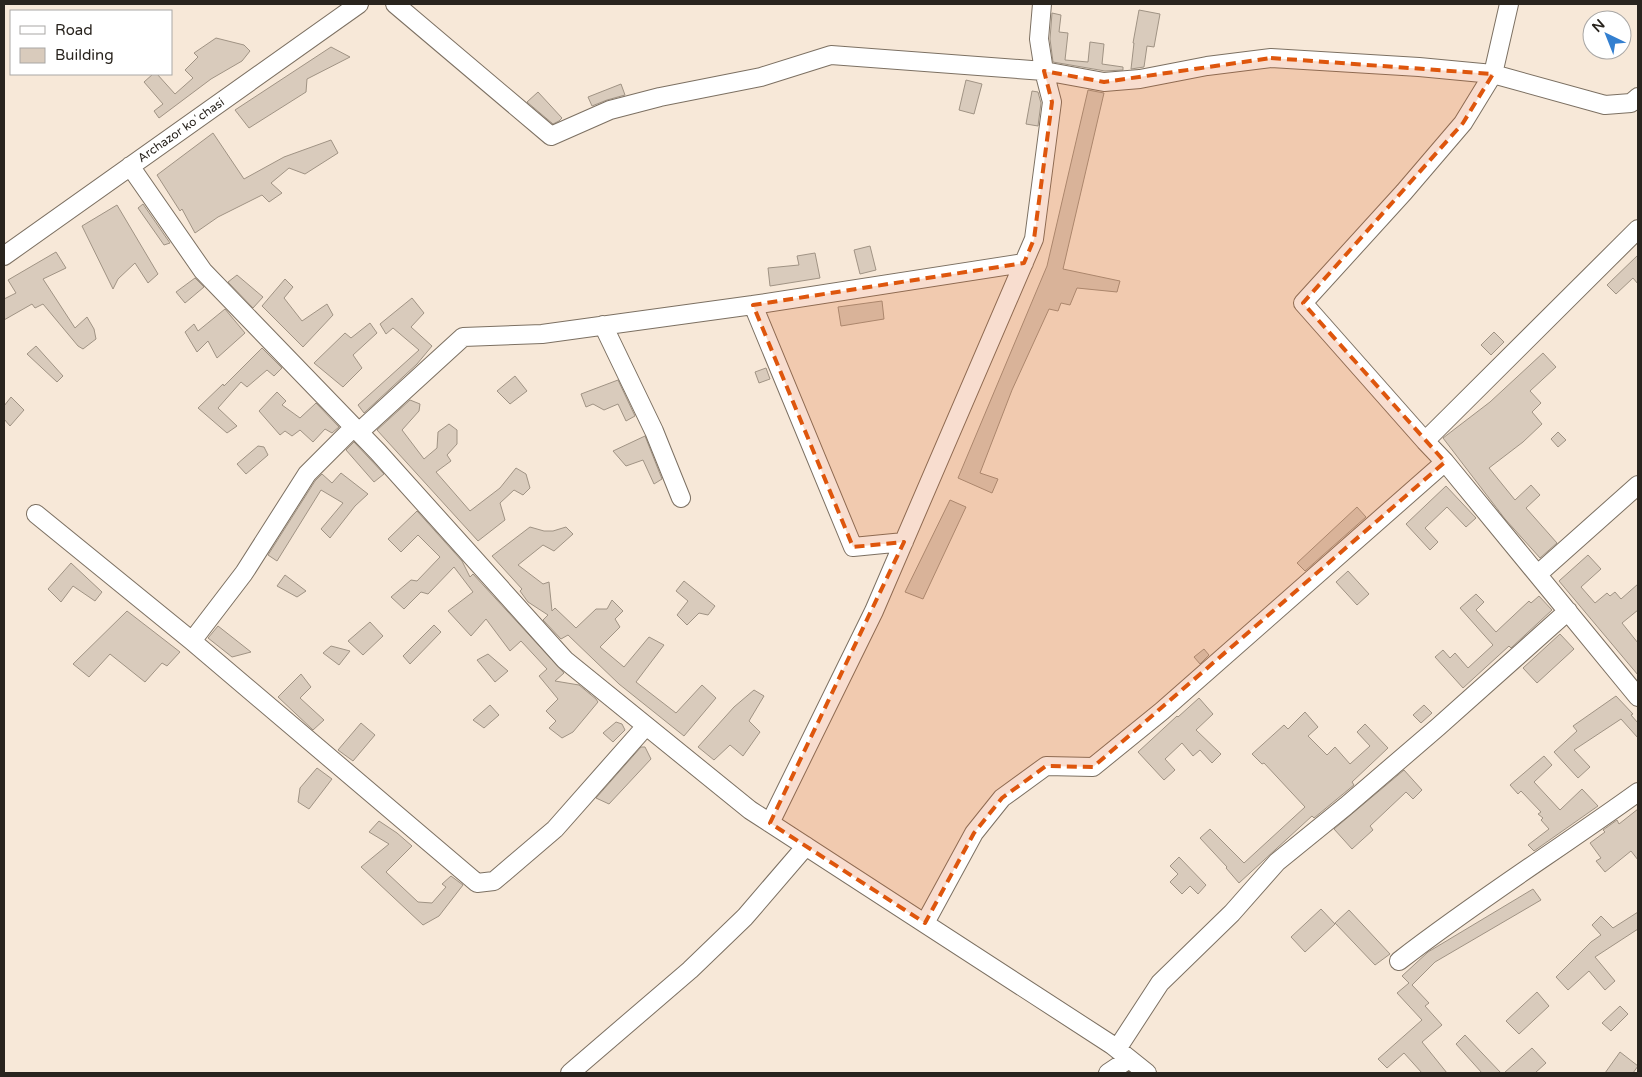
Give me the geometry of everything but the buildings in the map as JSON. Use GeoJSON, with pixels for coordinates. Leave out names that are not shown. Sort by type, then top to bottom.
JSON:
{"type":"FeatureCollection","features":[{"type":"Feature","properties":{"kind":"street","name":"Archazor koʻchasi"},"geometry":{"type":"LineString","coordinates":[[4,256],[359,4]]}},
{"type":"Feature","properties":{"kind":"street"},"geometry":{"type":"LineString","coordinates":[[395,4],[551,136],[610,110],[660,97],[761,77],[831,56],[1044,71],[1104,82],[1140,79],[1207,66],[1271,58],[1418,67],[1494,74],[1606,105],[1631,103],[1638,97]]}},
{"type":"Feature","properties":{"kind":"street"},"geometry":{"type":"LineString","coordinates":[[770,823],[874,612],[1034,239],[1052,102],[1044,71],[1039,38],[1042,4]]}},
{"type":"Feature","properties":{"kind":"street"},"geometry":{"type":"LineString","coordinates":[[1509,4],[1494,74],[1463,123],[1404,192],[1303,303],[1445,462],[1638,697]]}},
{"type":"Feature","properties":{"kind":"street"},"geometry":{"type":"LineString","coordinates":[[130,166],[204,270],[356,430],[565,660],[750,810],[1123,1054],[1147,1073]]}},
{"type":"Feature","properties":{"kind":"street"},"geometry":{"type":"LineString","coordinates":[[1425,441],[1638,229]]}},
{"type":"Feature","properties":{"kind":"street"},"geometry":{"type":"LineString","coordinates":[[192,641],[244,573],[307,474],[463,337],[542,334],[753,305],[1024,263]]}},
{"type":"Feature","properties":{"kind":"street"},"geometry":{"type":"LineString","coordinates":[[753,305],[853,547],[904,542]]}},
{"type":"Feature","properties":{"kind":"street"},"geometry":{"type":"LineString","coordinates":[[603,325],[654,431],[681,498]]}},
{"type":"Feature","properties":{"kind":"street"},"geometry":{"type":"LineString","coordinates":[[925,923],[974,833],[1002,798],[1046,766],[1093,767],[1162,711],[1445,462]]}},
{"type":"Feature","properties":{"kind":"street"},"geometry":{"type":"LineString","coordinates":[[1538,574],[1638,485]]}},
{"type":"Feature","properties":{"kind":"street"},"geometry":{"type":"LineString","coordinates":[[36,514],[192,641],[477,883],[494,881],[555,829],[646,726]]}},
{"type":"Feature","properties":{"kind":"street"},"geometry":{"type":"LineString","coordinates":[[1108,1073],[1123,1054],[1160,983],[1232,913],[1277,862],[1438,727],[1568,611]]}},
{"type":"Feature","properties":{"kind":"street"},"geometry":{"type":"LineString","coordinates":[[1399,961],[1446,925],[1638,792]]}},
{"type":"Feature","properties":{"kind":"street"},"geometry":{"type":"LineString","coordinates":[[570,1073],[690,970],[744,917],[806,846]]}},
{"type":"Feature","properties":{"kind":"highlighted area"},"geometry":{"type":"Polygon","coordinates":[[[1271,58],[1493,74],[1463,123],[1303,303],[1445,462],[1093,767],[1046,766],[1002,798],[974,833],[925,923],[770,823],[904,542],[853,547],[753,305],[1024,263],[1034,239],[1052,102],[1044,71],[1104,82],[1271,58]]]}}]}
